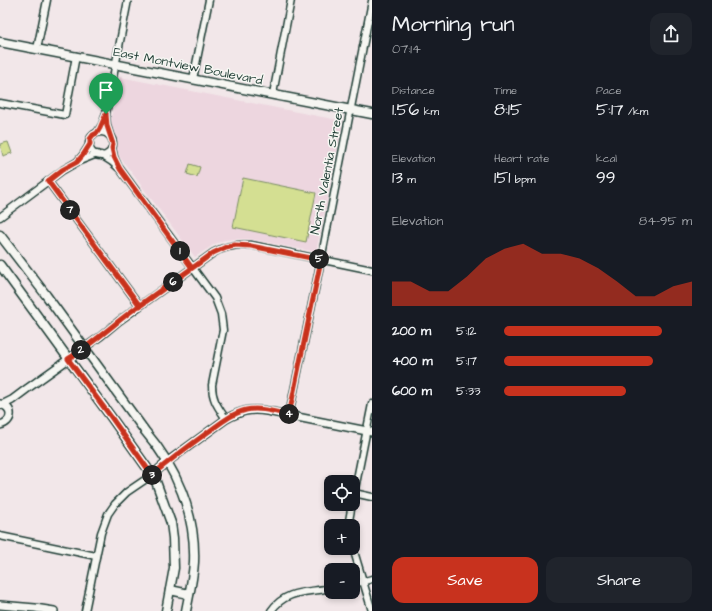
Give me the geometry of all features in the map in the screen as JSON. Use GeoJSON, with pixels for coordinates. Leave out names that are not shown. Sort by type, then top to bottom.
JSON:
{"type":"FeatureCollection","features":[{"type":"Feature","properties":{"kind":"main road","name":"East Montview Boulevard"},"geometry":{"type":"LineString","coordinates":[[0,42],[372,114]]}},
{"type":"Feature","properties":{"kind":"main road"},"geometry":{"type":"LineString","coordinates":[[0,234],[144,431],[157,446],[176,478],[189,513],[194,546],[194,562],[186,611]]}},
{"type":"Feature","properties":{"kind":"main road"},"geometry":{"type":"LineString","coordinates":[[0,265],[152,475],[171,523],[173,538],[174,560],[166,611]]}},
{"type":"Feature","properties":{"kind":"main road"},"geometry":{"type":"LineString","coordinates":[[170,590],[189,594]]}},
{"type":"Feature","properties":{"kind":"street"},"geometry":{"type":"LineString","coordinates":[[37,49],[47,0]]}},
{"type":"Feature","properties":{"kind":"street"},"geometry":{"type":"LineString","coordinates":[[120,169],[112,162],[93,152],[90,148],[90,139],[97,133],[106,114],[128,0]]}},
{"type":"Feature","properties":{"kind":"street"},"geometry":{"type":"LineString","coordinates":[[193,79],[209,0]]}},
{"type":"Feature","properties":{"kind":"street"},"geometry":{"type":"LineString","coordinates":[[273,94],[291,0]]}},
{"type":"Feature","properties":{"kind":"street","name":"North Valentia Street"},"geometry":{"type":"LineString","coordinates":[[289,415],[372,1]]}},
{"type":"Feature","properties":{"kind":"street"},"geometry":{"type":"LineString","coordinates":[[0,103],[65,115],[76,56]]}},
{"type":"Feature","properties":{"kind":"street"},"geometry":{"type":"LineString","coordinates":[[106,114],[107,126],[113,144],[112,148],[114,157],[120,169],[215,298],[221,314],[223,330],[212,392],[214,401],[226,419]]}},
{"type":"Feature","properties":{"kind":"street"},"geometry":{"type":"LineString","coordinates":[[97,133],[106,133],[110,136]]}},
{"type":"Feature","properties":{"kind":"street"},"geometry":{"type":"LineString","coordinates":[[77,162],[90,144]]}},
{"type":"Feature","properties":{"kind":"street"},"geometry":{"type":"LineString","coordinates":[[0,217],[62,170],[77,162],[106,154],[110,152],[112,148]]}},
{"type":"Feature","properties":{"kind":"street"},"geometry":{"type":"LineString","coordinates":[[48,181],[140,306]]}},
{"type":"Feature","properties":{"kind":"street"},"geometry":{"type":"LineString","coordinates":[[1,404],[12,400],[219,249],[235,245],[251,246],[372,270]]}},
{"type":"Feature","properties":{"kind":"street"},"geometry":{"type":"LineString","coordinates":[[1,426],[9,419],[12,409],[23,392]]}},
{"type":"Feature","properties":{"kind":"street"},"geometry":{"type":"LineString","coordinates":[[1,404],[7,408],[10,413]]}},
{"type":"Feature","properties":{"kind":"street"},"geometry":{"type":"LineString","coordinates":[[359,475],[369,431],[372,404]]}},
{"type":"Feature","properties":{"kind":"street"},"geometry":{"type":"LineString","coordinates":[[85,611],[104,524],[113,506],[127,492],[226,419],[237,413],[250,410],[267,411],[369,431]]}},
{"type":"Feature","properties":{"kind":"street"},"geometry":{"type":"LineString","coordinates":[[360,496],[372,497]]}},
{"type":"Feature","properties":{"kind":"street"},"geometry":{"type":"LineString","coordinates":[[0,536],[96,556]]}},
{"type":"Feature","properties":{"kind":"street"},"geometry":{"type":"LineString","coordinates":[[355,555],[372,611]]}},
{"type":"Feature","properties":{"kind":"street"},"geometry":{"type":"LineString","coordinates":[[360,582],[372,579]]}},
{"type":"Feature","properties":{"kind":"street"},"geometry":{"type":"LineString","coordinates":[[271,611],[280,601],[292,594],[324,589]]}},
{"type":"Feature","properties":{"kind":"street"},"geometry":{"type":"LineString","coordinates":[[0,605],[54,611]]}},
{"type":"Feature","properties":{"kind":"shaded area"},"geometry":{"type":"Polygon","coordinates":[[[120,77],[343,121],[316,252],[248,239],[235,239],[224,240],[215,244],[195,257],[119,156],[117,149],[118,142],[110,122],[120,77]]]}},
{"type":"Feature","properties":{"kind":"green space"},"geometry":{"type":"Polygon","coordinates":[[[8,142],[12,153],[3,156],[0,144],[8,142]]]}},
{"type":"Feature","properties":{"kind":"green space"},"geometry":{"type":"Polygon","coordinates":[[[190,164],[200,167],[197,177],[187,174],[190,164]]]}},
{"type":"Feature","properties":{"kind":"green space"},"geometry":{"type":"Polygon","coordinates":[[[243,178],[316,193],[306,242],[233,227],[243,178]]]}},
{"type":"Feature","properties":{"kind":"route"},"geometry":{"type":"LineString","coordinates":[[106,114],[97,133],[90,139],[90,144],[77,162],[62,170],[48,181],[140,306],[166,286],[213,253],[226,247],[235,245],[251,246],[321,260],[289,415],[256,409],[237,413],[226,419],[171,459],[152,475],[68,359],[192,268],[120,169],[114,157],[112,148],[113,144],[107,126],[106,114]]}}]}
